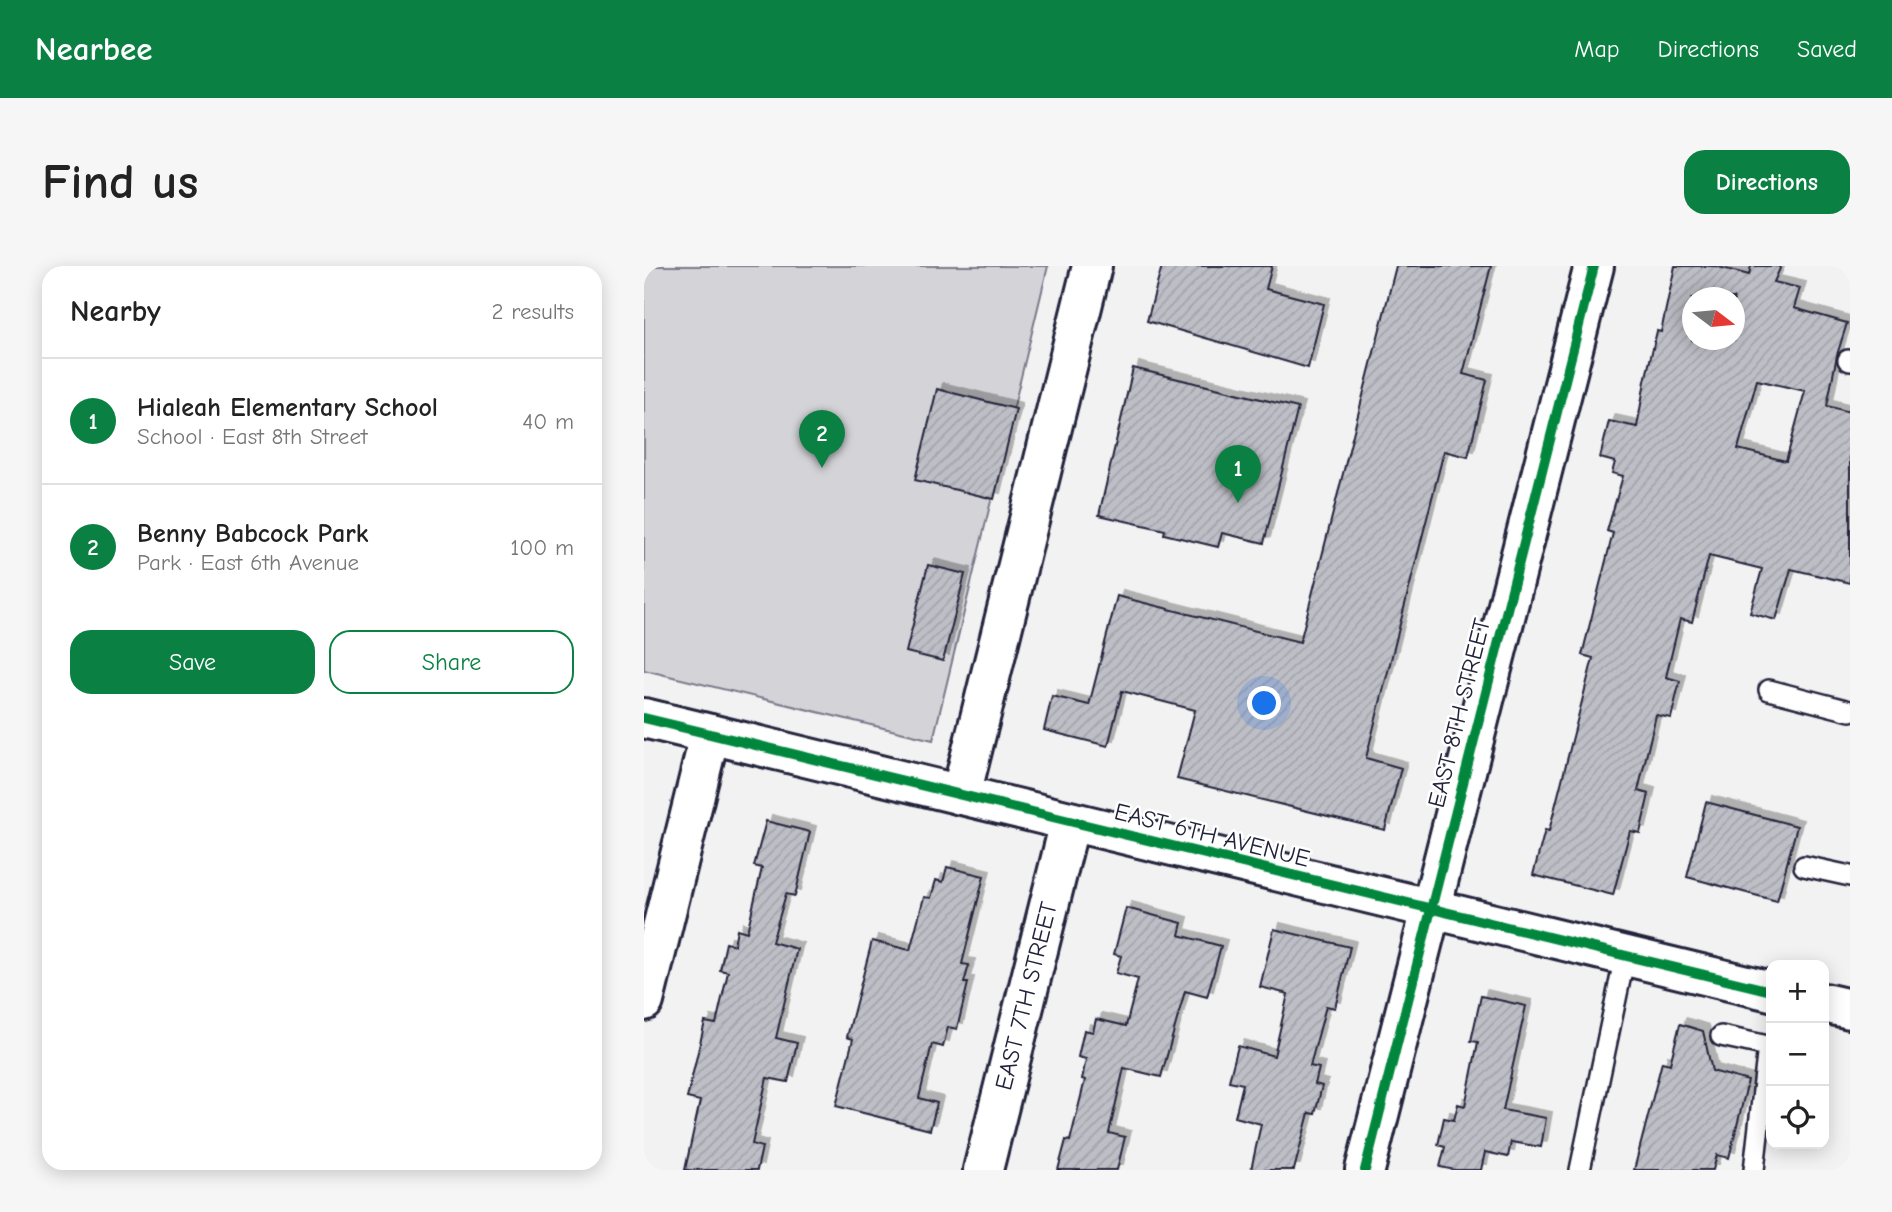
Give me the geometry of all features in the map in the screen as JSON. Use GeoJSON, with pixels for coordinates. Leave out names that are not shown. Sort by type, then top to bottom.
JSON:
{"type":"FeatureCollection","features":[{"type":"Feature","properties":{"kind":"street"},"geometry":{"type":"LineString","coordinates":[[961,795],[1092,266]]}},
{"type":"Feature","properties":{"kind":"street","name":"EAST 8TH STREET"},"geometry":{"type":"LineString","coordinates":[[1365,1170],[1594,266]]}},
{"type":"Feature","properties":{"kind":"street","name":"EAST 6TH AVENUE"},"geometry":{"type":"LineString","coordinates":[[644,718],[1431,911],[1766,990]]}},
{"type":"Feature","properties":{"kind":"street"},"geometry":{"type":"LineString","coordinates":[[644,1001],[710,734]]}},
{"type":"Feature","properties":{"kind":"street","name":"EAST 7TH STREET"},"geometry":{"type":"LineString","coordinates":[[983,1170],[1070,822]]}},
{"type":"Feature","properties":{"kind":"street"},"geometry":{"type":"LineString","coordinates":[[1829,1004],[1850,1009]]}},
{"type":"Feature","properties":{"kind":"lane"},"geometry":{"type":"LineString","coordinates":[[1769,690],[1850,711]]}},
{"type":"Feature","properties":{"kind":"lane"},"geometry":{"type":"LineString","coordinates":[[1804,866],[1850,876]]}},
{"type":"Feature","properties":{"kind":"lane"},"geometry":{"type":"LineString","coordinates":[[1580,1170],[1625,956]]}},
{"type":"Feature","properties":{"kind":"lane"},"geometry":{"type":"LineString","coordinates":[[1721,1036],[1768,1046],[1754,1170]]}},
{"type":"Feature","properties":{"kind":"shaded area"},"geometry":{"type":"Polygon","coordinates":[[[644,266],[1048,266],[933,740],[644,670],[644,266]]]}},
{"type":"Feature","properties":{"kind":"building"},"geometry":{"type":"Polygon","coordinates":[[[1162,266],[1272,266],[1266,289],[1324,304],[1308,368],[1147,321],[1162,266]]]}},
{"type":"Feature","properties":{"kind":"building"},"geometry":{"type":"Polygon","coordinates":[[[1396,266],[1491,266],[1463,374],[1487,380],[1468,457],[1444,451],[1366,758],[1401,768],[1385,830],[1177,779],[1195,710],[1122,691],[1108,746],[1044,730],[1052,696],[1089,705],[1117,596],[1300,642],[1396,266]]]}},
{"type":"Feature","properties":{"kind":"building"},"geometry":{"type":"Polygon","coordinates":[[[1675,266],[1715,266],[1749,275],[1751,266],[1781,266],[1774,282],[1800,288],[1794,308],[1847,323],[1837,355],[1827,406],[1850,412],[1850,583],[1791,569],[1776,620],[1750,613],[1762,569],[1709,556],[1692,622],[1680,619],[1666,677],[1680,681],[1671,718],[1656,715],[1638,791],[1649,794],[1640,833],[1630,831],[1613,895],[1533,875],[1545,830],[1549,831],[1593,658],[1582,655],[1613,533],[1607,531],[1623,476],[1612,473],[1615,462],[1600,458],[1609,421],[1637,427],[1657,331],[1661,332],[1675,266]],[[1757,380],[1738,449],[1786,461],[1805,391],[1757,380]]]}},
{"type":"Feature","properties":{"kind":"building"},"geometry":{"type":"Polygon","coordinates":[[[1133,368],[1298,408],[1264,543],[1222,533],[1218,547],[1164,534],[1165,530],[1099,515],[1133,368]]]}},
{"type":"Feature","properties":{"kind":"building"},"geometry":{"type":"Polygon","coordinates":[[[937,389],[1016,409],[994,499],[915,480],[937,389]]]}},
{"type":"Feature","properties":{"kind":"building"},"geometry":{"type":"Polygon","coordinates":[[[928,565],[965,574],[943,661],[906,652],[928,565]]]}},
{"type":"Feature","properties":{"kind":"building"},"geometry":{"type":"Polygon","coordinates":[[[1706,802],[1797,826],[1777,901],[1687,877],[1706,802]]]}},
{"type":"Feature","properties":{"kind":"building"},"geometry":{"type":"Polygon","coordinates":[[[766,821],[810,832],[795,896],[786,894],[772,942],[797,949],[776,1038],[797,1043],[788,1082],[767,1078],[752,1144],[762,1147],[757,1170],[685,1170],[700,1101],[687,1098],[705,1022],[716,1024],[728,972],[720,970],[726,943],[734,945],[737,929],[747,932],[762,868],[754,866],[766,821]]]}},
{"type":"Feature","properties":{"kind":"building"},"geometry":{"type":"Polygon","coordinates":[[[947,867],[984,876],[962,964],[969,965],[964,983],[968,983],[957,1029],[948,1027],[943,1047],[932,1044],[919,1098],[937,1103],[930,1130],[836,1106],[853,1039],[847,1037],[872,941],[910,950],[924,897],[931,898],[936,880],[943,882],[947,867]]]}},
{"type":"Feature","properties":{"kind":"building"},"geometry":{"type":"Polygon","coordinates":[[[1126,908],[1182,923],[1179,935],[1221,946],[1207,997],[1185,991],[1161,1077],[1124,1068],[1109,1133],[1125,1137],[1117,1170],[1058,1170],[1066,1140],[1070,1141],[1085,1080],[1082,1079],[1086,1059],[1078,1057],[1084,1030],[1093,1032],[1096,1019],[1126,1026],[1138,979],[1116,973],[1121,956],[1114,954],[1126,908]]]}},
{"type":"Feature","properties":{"kind":"building"},"geometry":{"type":"Polygon","coordinates":[[[1274,929],[1350,947],[1335,1008],[1326,1006],[1310,1066],[1319,1068],[1315,1084],[1322,1086],[1315,1114],[1309,1113],[1294,1170],[1251,1170],[1261,1124],[1235,1117],[1243,1084],[1229,1081],[1238,1046],[1274,1056],[1288,994],[1260,987],[1274,929]]]}},
{"type":"Feature","properties":{"kind":"building"},"geometry":{"type":"Polygon","coordinates":[[[1481,996],[1526,1006],[1503,1110],[1546,1118],[1541,1147],[1511,1142],[1508,1157],[1485,1152],[1481,1170],[1455,1170],[1440,1167],[1445,1147],[1438,1145],[1444,1118],[1454,1120],[1458,1104],[1465,1106],[1478,1042],[1471,1041],[1481,996]]]}},
{"type":"Feature","properties":{"kind":"building"},"geometry":{"type":"Polygon","coordinates":[[[1680,1024],[1703,1031],[1712,1071],[1748,1081],[1729,1158],[1717,1155],[1713,1170],[1634,1170],[1662,1062],[1670,1064],[1680,1024]]]}},
{"type":"Feature","properties":{"kind":"cycle path"},"geometry":{"type":"LineString","coordinates":[[1365,1170],[1594,266]]}},
{"type":"Feature","properties":{"kind":"cycle path"},"geometry":{"type":"LineString","coordinates":[[644,718],[1766,990]]}},
{"type":"Feature","properties":{"kind":"place","name":"Benny Babcock Park"},"geometry":{"type":"Point","coordinates":[822,468]}},
{"type":"Feature","properties":{"kind":"place","name":"Hialeah Elementary School"},"geometry":{"type":"Point","coordinates":[1238,503]}}]}
